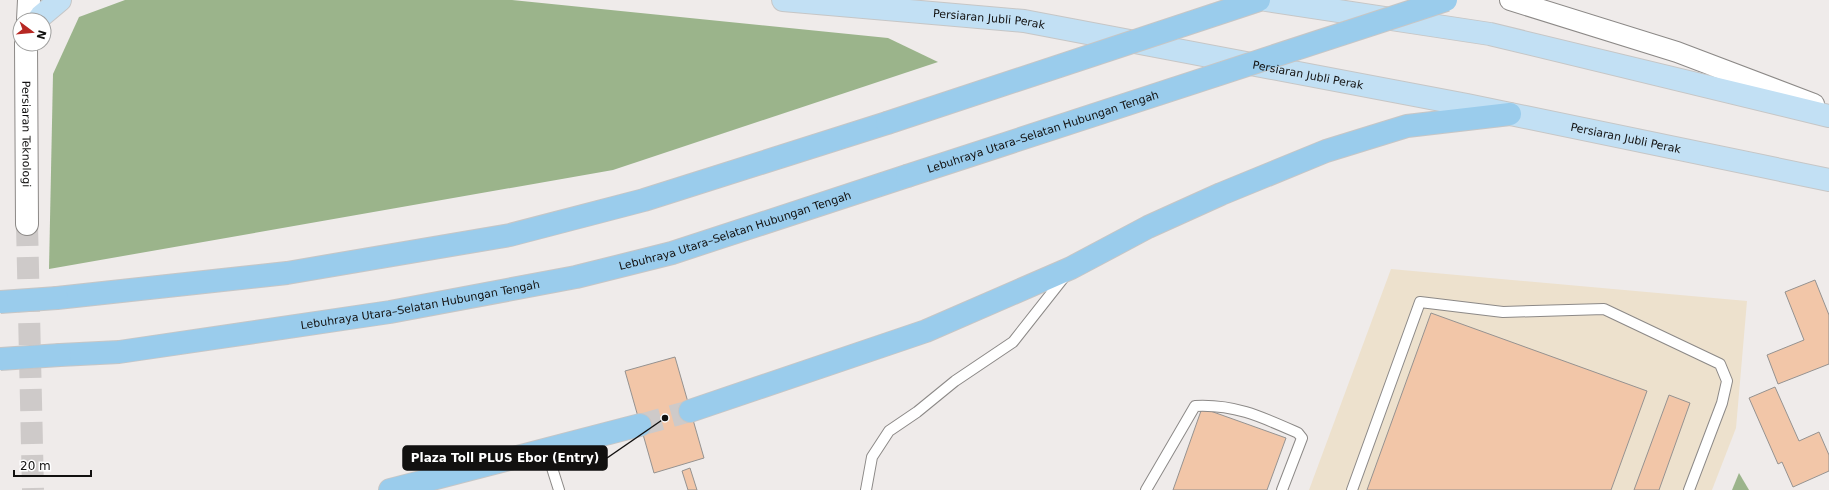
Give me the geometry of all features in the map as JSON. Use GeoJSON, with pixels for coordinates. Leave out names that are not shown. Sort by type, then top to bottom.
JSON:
{"type":"FeatureCollection","features":[{"type":"Feature","properties":{"kind":"highway"},"geometry":{"type":"LineString","coordinates":[[0,302],[57,298],[287,273],[510,235],[644,200],[887,123],[1259,0]]}},
{"type":"Feature","properties":{"kind":"highway","name":"Lebuhraya Utara–Selatan Hubungan Tengah"},"geometry":{"type":"LineString","coordinates":[[0,359],[119,352],[390,312],[576,277],[672,254],[1446,0]]}},
{"type":"Feature","properties":{"kind":"highway"},"geometry":{"type":"LineString","coordinates":[[690,411],[926,331],[1071,268],[1148,227],[1214,197],[1326,151],[1407,126],[1510,114]]}},
{"type":"Feature","properties":{"kind":"highway"},"geometry":{"type":"LineString","coordinates":[[390,490],[426,486],[546,449],[640,425]]}},
{"type":"Feature","properties":{"kind":"main road"},"geometry":{"type":"LineString","coordinates":[[28,12],[29,0]]}},
{"type":"Feature","properties":{"kind":"main road"},"geometry":{"type":"LineString","coordinates":[[47,12],[60,0]]}},
{"type":"Feature","properties":{"kind":"main road","name":"Persiaran Jubli Perak"},"geometry":{"type":"LineString","coordinates":[[783,0],[1024,21],[1510,114],[1829,180]]}},
{"type":"Feature","properties":{"kind":"main road"},"geometry":{"type":"LineString","coordinates":[[1266,0],[1490,34],[1829,116]]}},
{"type":"Feature","properties":{"kind":"main road","name":"Persiaran Teknologi"},"geometry":{"type":"LineString","coordinates":[[26,52],[26,224]]}},
{"type":"Feature","properties":{"kind":"street"},"geometry":{"type":"LineString","coordinates":[[1510,0],[1677,52],[1829,110]]}},
{"type":"Feature","properties":{"kind":"lane"},"geometry":{"type":"LineString","coordinates":[[866,490],[872,457],[889,431],[917,412],[955,381],[1013,342],[1071,268]]}},
{"type":"Feature","properties":{"kind":"lane"},"geometry":{"type":"LineString","coordinates":[[1352,490],[1420,302],[1503,312],[1604,309],[1720,364],[1727,381],[1722,403],[1689,490]]}},
{"type":"Feature","properties":{"kind":"lane"},"geometry":{"type":"LineString","coordinates":[[1146,490],[1195,406],[1211,405],[1252,413],[1298,433],[1302,438],[1282,490]]}},
{"type":"Feature","properties":{"kind":"lane"},"geometry":{"type":"LineString","coordinates":[[546,449],[559,490]]}},
{"type":"Feature","properties":{"kind":"shaded area"},"geometry":{"type":"Polygon","coordinates":[[[1391,269],[1747,301],[1736,428],[1712,490],[1309,490],[1391,269]]]}},
{"type":"Feature","properties":{"kind":"green space"},"geometry":{"type":"Polygon","coordinates":[[[125,0],[512,0],[888,38],[938,62],[613,170],[49,269],[53,74],[79,17],[125,0]]]}},
{"type":"Feature","properties":{"kind":"green space"},"geometry":{"type":"Polygon","coordinates":[[[1739,473],[1749,490],[1732,490],[1739,473]]]}},
{"type":"Feature","properties":{"kind":"building"},"geometry":{"type":"Polygon","coordinates":[[[1815,280],[1829,315],[1829,364],[1778,384],[1767,355],[1804,340],[1785,292],[1815,280]]]}},
{"type":"Feature","properties":{"kind":"building"},"geometry":{"type":"Polygon","coordinates":[[[1431,313],[1647,391],[1611,490],[1367,490],[1431,313]]]}},
{"type":"Feature","properties":{"kind":"building"},"geometry":{"type":"Polygon","coordinates":[[[675,357],[704,458],[654,473],[625,371],[675,357]]]}},
{"type":"Feature","properties":{"kind":"building"},"geometry":{"type":"Polygon","coordinates":[[[1775,387],[1799,441],[1819,432],[1829,455],[1829,471],[1793,487],[1782,462],[1778,464],[1749,398],[1775,387]]]}},
{"type":"Feature","properties":{"kind":"building"},"geometry":{"type":"Polygon","coordinates":[[[1669,395],[1690,403],[1659,490],[1634,490],[1669,395]]]}},
{"type":"Feature","properties":{"kind":"building"},"geometry":{"type":"Polygon","coordinates":[[[1202,408],[1286,438],[1267,490],[1173,490],[1202,408]]]}},
{"type":"Feature","properties":{"kind":"building"},"geometry":{"type":"Polygon","coordinates":[[[690,468],[697,490],[688,490],[682,471],[690,468]]]}},
{"type":"Feature","properties":{"kind":"tunnel"},"geometry":{"type":"LineString","coordinates":[[27,224],[33,490]]}},
{"type":"Feature","properties":{"kind":"tunnel"},"geometry":{"type":"LineString","coordinates":[[640,425],[690,411]]}},
{"type":"Feature","properties":{"kind":"place","name":"Plaza Toll PLUS Ebor (Entry)"},"geometry":{"type":"Point","coordinates":[665,418]}}]}
